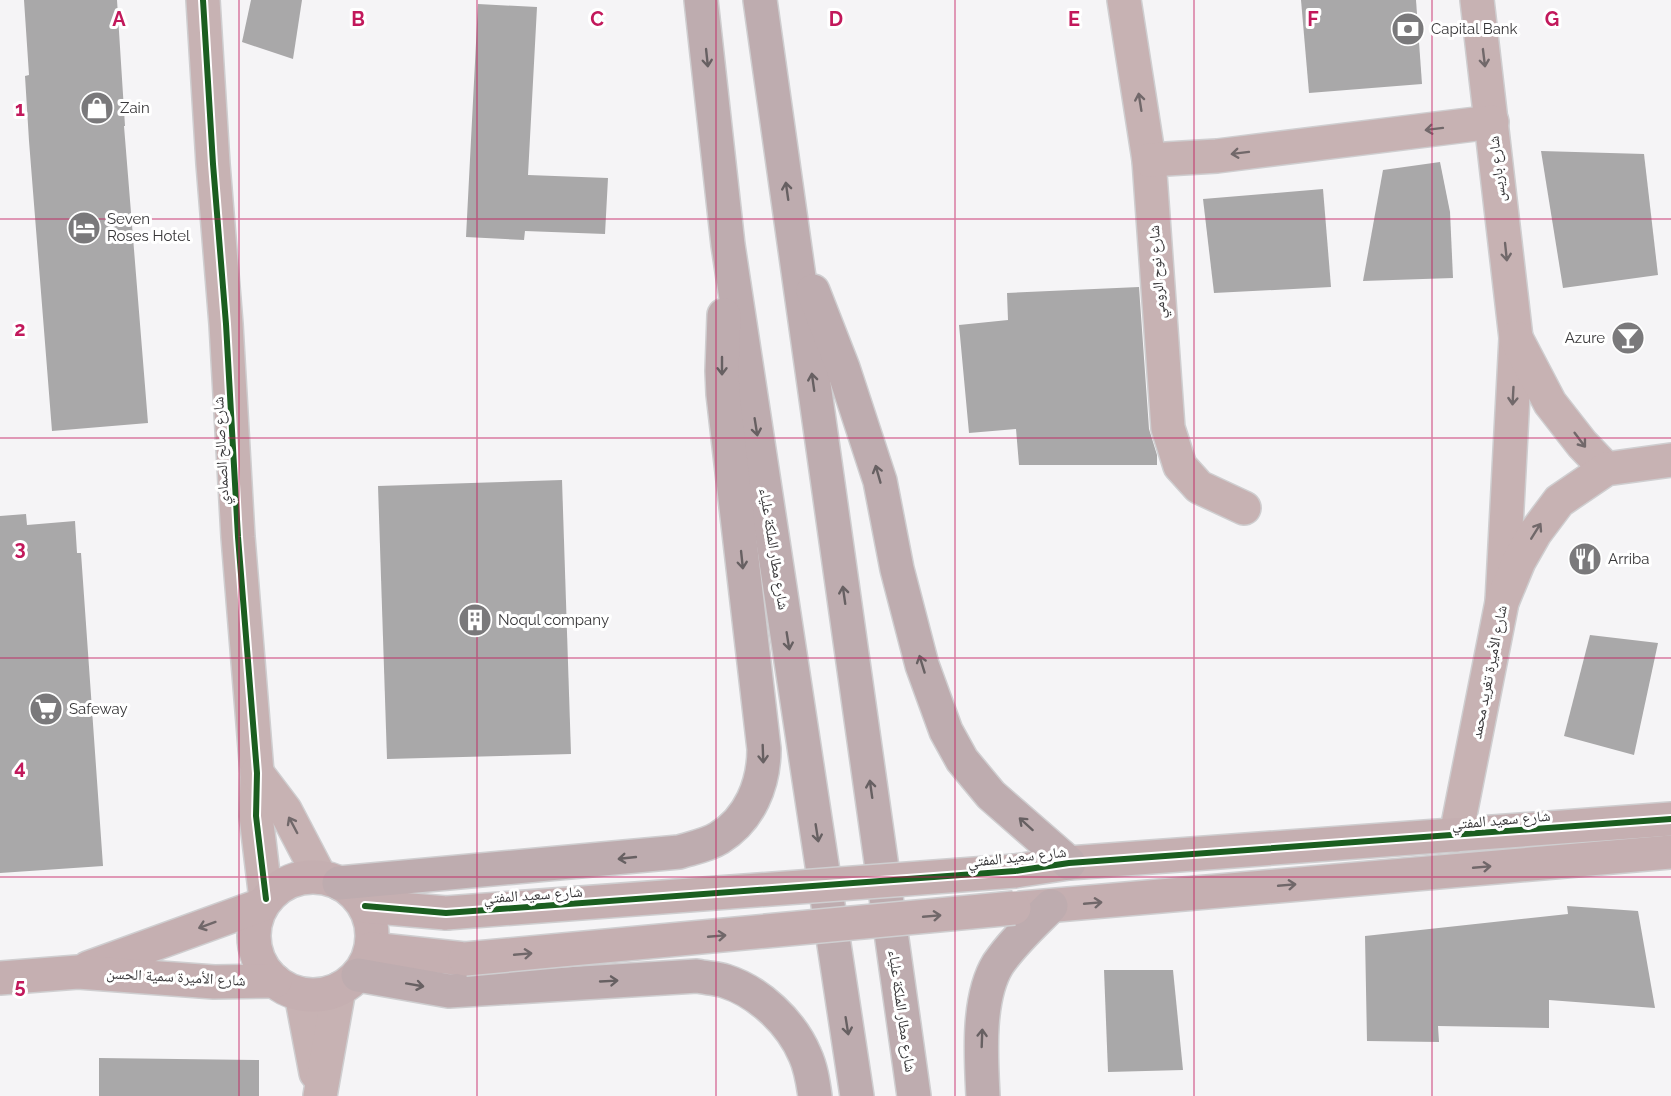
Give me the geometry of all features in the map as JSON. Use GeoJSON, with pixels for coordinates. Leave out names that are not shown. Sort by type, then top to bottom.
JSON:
{"type":"FeatureCollection","features":[{"type":"Feature","properties":{"kind":"highway","name":"شارع مطار الملكة علياء"},"geometry":{"type":"LineString","coordinates":[[700,0],[728,245],[857,1096]]}},
{"type":"Feature","properties":{"kind":"highway","name":"شارع مطار الملكة علياء"},"geometry":{"type":"LineString","coordinates":[[760,0],[914,1096]]}},
{"type":"Feature","properties":{"kind":"highway"},"geometry":{"type":"LineString","coordinates":[[330,879],[679,852],[720,838],[753,802],[764,767],[764,749],[723,394],[723,337],[728,245]]}},
{"type":"Feature","properties":{"kind":"highway"},"geometry":{"type":"LineString","coordinates":[[795,249],[829,330],[863,425],[880,481],[897,569],[922,665],[946,731],[962,760],[991,795],[1069,863]]}},
{"type":"Feature","properties":{"kind":"highway"},"geometry":{"type":"LineString","coordinates":[[983,1096],[982,1038],[988,988],[997,966],[1015,942],[1051,906]]}},
{"type":"Feature","properties":{"kind":"highway"},"geometry":{"type":"LineString","coordinates":[[356,971],[449,991],[697,976],[725,981],[761,1000],[792,1031],[805,1055],[815,1096]]}},
{"type":"Feature","properties":{"kind":"street","name":"شارع صالح الصمادي"},"geometry":{"type":"LineString","coordinates":[[203,0],[226,324],[238,537],[257,773],[256,816],[264,902]]}},
{"type":"Feature","properties":{"kind":"street","name":"شارع نوح الرومي"},"geometry":{"type":"LineString","coordinates":[[1124,0],[1149,160],[1168,428],[1180,466],[1198,487],[1244,508]]}},
{"type":"Feature","properties":{"kind":"street","name":"شارع باريس"},"geometry":{"type":"LineString","coordinates":[[1476,0],[1516,338],[1502,602]]}},
{"type":"Feature","properties":{"kind":"street"},"geometry":{"type":"LineString","coordinates":[[1149,160],[1217,156],[1492,122]]}},
{"type":"Feature","properties":{"kind":"street","name":"شارع باريس"},"geometry":{"type":"LineString","coordinates":[[1516,338],[1550,403],[1582,444],[1606,469]]}},
{"type":"Feature","properties":{"kind":"street","name":"شارع الأميرة تغريد محمد"},"geometry":{"type":"LineString","coordinates":[[1456,835],[1502,602],[1519,561],[1547,515],[1559,501],[1606,469],[1671,460]]}},
{"type":"Feature","properties":{"kind":"street"},"geometry":{"type":"LineString","coordinates":[[257,773],[285,810],[330,879],[365,906],[372,928],[356,971],[320,1096]]}},
{"type":"Feature","properties":{"kind":"street","name":"شارع سعيد المفتي"},"geometry":{"type":"LineString","coordinates":[[365,906],[446,914],[1015,871],[1069,863],[1671,819]]}},
{"type":"Feature","properties":{"kind":"street"},"geometry":{"type":"LineString","coordinates":[[330,879],[300,878],[281,886],[264,902],[254,925],[254,946],[261,965],[288,988],[320,994],[356,971],[465,959],[1014,908],[1671,852]]}},
{"type":"Feature","properties":{"kind":"street","name":"شارع الأميرة سمية الحسن"},"geometry":{"type":"LineString","coordinates":[[78,972],[264,902]]}},
{"type":"Feature","properties":{"kind":"street","name":"شارع الأميرة سمية الحسن"},"geometry":{"type":"LineString","coordinates":[[0,978],[78,972],[288,988]]}},
{"type":"Feature","properties":{"kind":"street"},"geometry":{"type":"LineString","coordinates":[[288,988],[320,1096]]}},
{"type":"Feature","properties":{"kind":"building"},"geometry":{"type":"Polygon","coordinates":[[[24,0],[117,0],[124,126],[148,423],[52,431],[29,141],[25,76],[29,75],[24,0]]]}},
{"type":"Feature","properties":{"kind":"building"},"geometry":{"type":"Polygon","coordinates":[[[251,0],[302,0],[293,59],[242,42],[251,0]]]}},
{"type":"Feature","properties":{"kind":"building"},"geometry":{"type":"Polygon","coordinates":[[[1301,0],[1416,0],[1422,84],[1309,93],[1301,0]]]}},
{"type":"Feature","properties":{"kind":"building"},"geometry":{"type":"Polygon","coordinates":[[[478,4],[537,7],[528,175],[608,178],[605,234],[525,231],[524,240],[466,237],[478,4]]]}},
{"type":"Feature","properties":{"kind":"building"},"geometry":{"type":"Polygon","coordinates":[[[1541,151],[1644,154],[1658,275],[1563,288],[1541,151]]]}},
{"type":"Feature","properties":{"kind":"building"},"geometry":{"type":"Polygon","coordinates":[[[1440,162],[1450,212],[1453,278],[1363,281],[1383,170],[1440,162]]]}},
{"type":"Feature","properties":{"kind":"building"},"geometry":{"type":"Polygon","coordinates":[[[1323,189],[1331,287],[1214,293],[1203,199],[1323,189]]]}},
{"type":"Feature","properties":{"kind":"building"},"geometry":{"type":"Polygon","coordinates":[[[1139,287],[1149,429],[1157,455],[1157,465],[1019,465],[1016,429],[969,433],[959,325],[1008,320],[1007,293],[1139,287]]]}},
{"type":"Feature","properties":{"kind":"building","name":"Noqul company"},"geometry":{"type":"Polygon","coordinates":[[[562,480],[571,754],[387,759],[378,486],[562,480]]]}},
{"type":"Feature","properties":{"kind":"building","name":"Safeway"},"geometry":{"type":"Polygon","coordinates":[[[26,514],[27,525],[75,521],[77,553],[81,553],[103,866],[0,873],[0,516],[26,514]]]}},
{"type":"Feature","properties":{"kind":"building"},"geometry":{"type":"Polygon","coordinates":[[[1590,635],[1658,643],[1634,755],[1564,736],[1590,635]]]}},
{"type":"Feature","properties":{"kind":"building"},"geometry":{"type":"Polygon","coordinates":[[[1567,906],[1638,911],[1655,1008],[1549,1000],[1549,1028],[1438,1026],[1439,1042],[1367,1041],[1365,936],[1568,914],[1567,906]]]}},
{"type":"Feature","properties":{"kind":"building"},"geometry":{"type":"Polygon","coordinates":[[[1104,970],[1173,970],[1183,1070],[1108,1072],[1104,970]]]}},
{"type":"Feature","properties":{"kind":"building"},"geometry":{"type":"Polygon","coordinates":[[[99,1058],[259,1060],[259,1096],[99,1096],[99,1058]]]}},
{"type":"Feature","properties":{"kind":"cycle path"},"geometry":{"type":"LineString","coordinates":[[203,0],[226,324],[238,537],[257,773],[256,816],[266,899]]}},
{"type":"Feature","properties":{"kind":"cycle path"},"geometry":{"type":"LineString","coordinates":[[365,906],[446,913],[1015,871],[1069,863],[1671,819]]}},
{"type":"Feature","properties":{"kind":"place","name":"Capital Bank"},"geometry":{"type":"Point","coordinates":[1408,29]}},
{"type":"Feature","properties":{"kind":"place","name":"Zain"},"geometry":{"type":"Point","coordinates":[97,108]}},
{"type":"Feature","properties":{"kind":"place","name":"Seven Roses Hotel"},"geometry":{"type":"Point","coordinates":[84,228]}},
{"type":"Feature","properties":{"kind":"place","name":"Azure"},"geometry":{"type":"Point","coordinates":[1628,338]}},
{"type":"Feature","properties":{"kind":"place","name":"Arriba"},"geometry":{"type":"Point","coordinates":[1585,559]}},
{"type":"Feature","properties":{"kind":"place","name":"Noqul company"},"geometry":{"type":"Point","coordinates":[475,620]}},
{"type":"Feature","properties":{"kind":"place","name":"Safeway"},"geometry":{"type":"Point","coordinates":[46,709]}}]}
